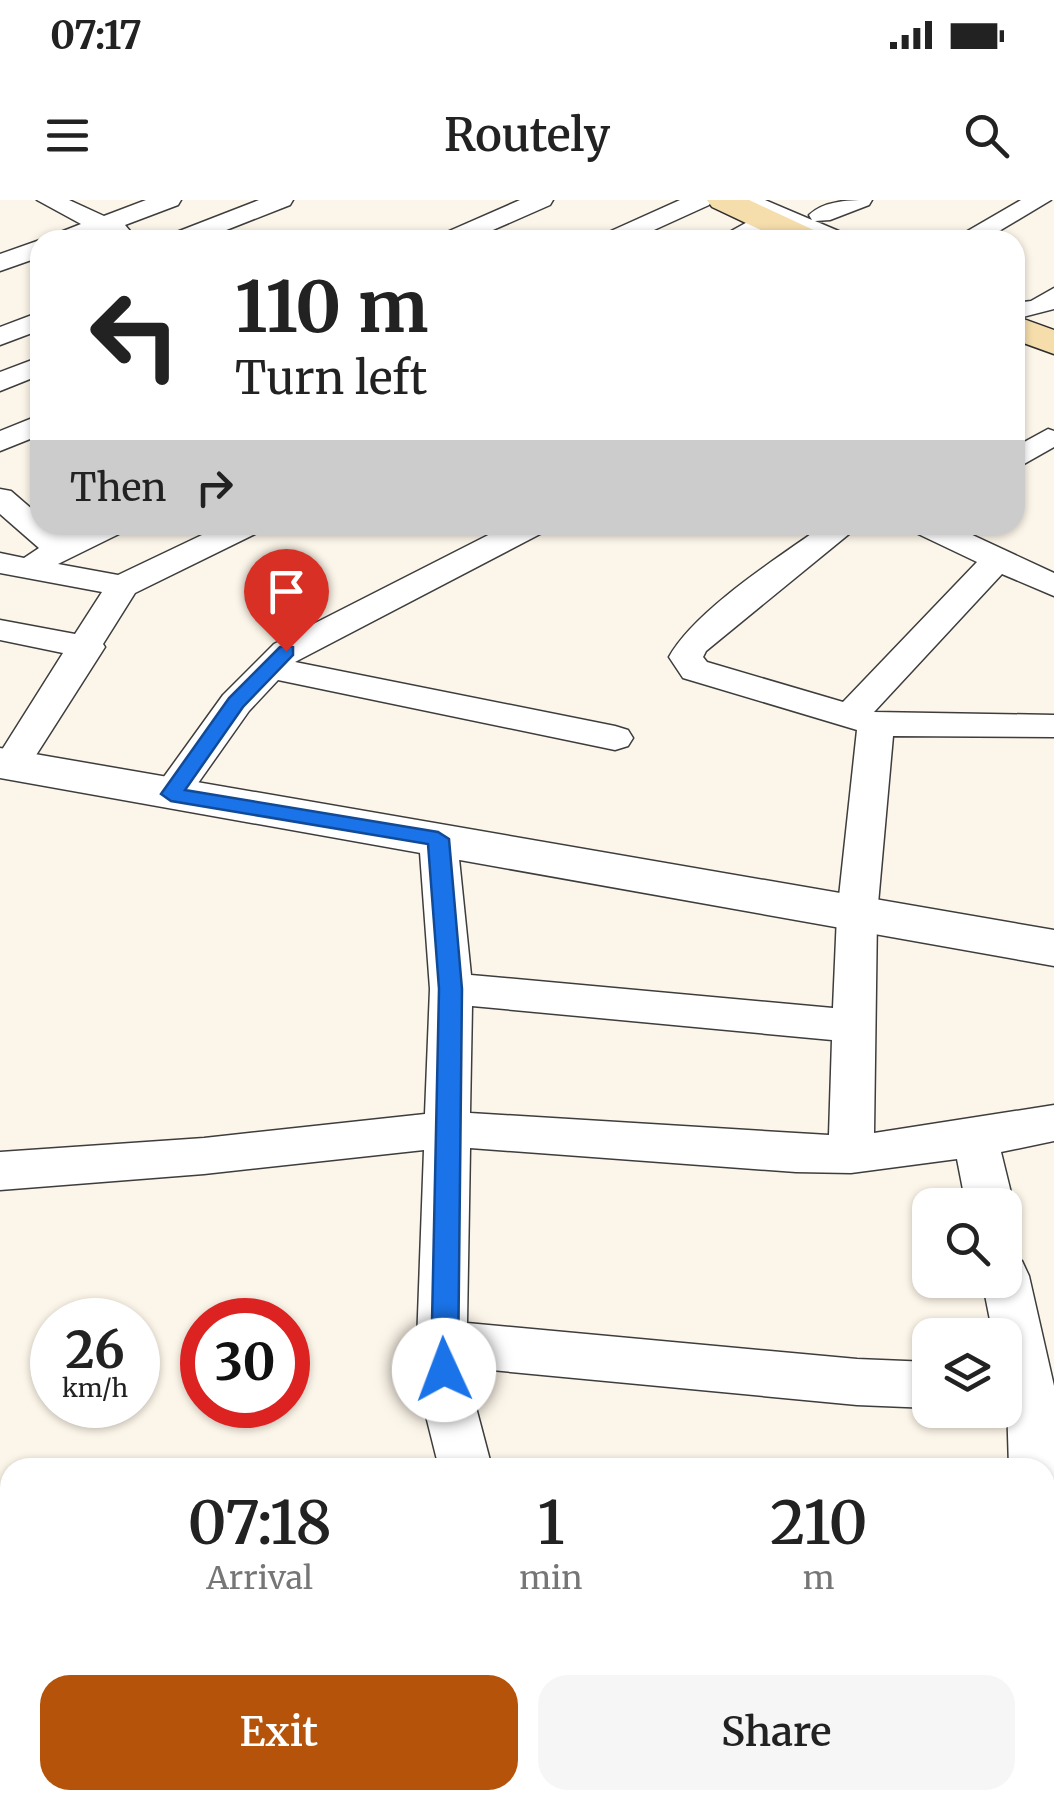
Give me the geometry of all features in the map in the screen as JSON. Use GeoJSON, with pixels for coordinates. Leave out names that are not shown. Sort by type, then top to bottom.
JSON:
{"type":"FeatureCollection","features":[{"type":"Feature","properties":{"kind":"main road"},"geometry":{"type":"LineString","coordinates":[[719,200],[814,227]]}},
{"type":"Feature","properties":{"kind":"main road"},"geometry":{"type":"LineString","coordinates":[[1025,331],[1054,343]]}},
{"type":"Feature","properties":{"kind":"street"},"geometry":{"type":"LineString","coordinates":[[49,200],[113,230]]}},
{"type":"Feature","properties":{"kind":"street"},"geometry":{"type":"LineString","coordinates":[[89,230],[169,200]]}},
{"type":"Feature","properties":{"kind":"street"},"geometry":{"type":"LineString","coordinates":[[204,230],[281,200]]}},
{"type":"Feature","properties":{"kind":"street"},"geometry":{"type":"LineString","coordinates":[[472,230],[541,200]]}},
{"type":"Feature","properties":{"kind":"street"},"geometry":{"type":"LineString","coordinates":[[719,200],[738,230]]}},
{"type":"Feature","properties":{"kind":"street"},"geometry":{"type":"LineString","coordinates":[[638,230],[719,200],[809,230]]}},
{"type":"Feature","properties":{"kind":"street"},"geometry":{"type":"LineString","coordinates":[[814,227],[860,200]]}},
{"type":"Feature","properties":{"kind":"street"},"geometry":{"type":"LineString","coordinates":[[990,200],[1030,205],[1054,224]]}},
{"type":"Feature","properties":{"kind":"street"},"geometry":{"type":"LineString","coordinates":[[984,230],[1030,205]]}},
{"type":"Feature","properties":{"kind":"street"},"geometry":{"type":"LineString","coordinates":[[0,263],[30,252]]}},
{"type":"Feature","properties":{"kind":"street"},"geometry":{"type":"LineString","coordinates":[[1025,309],[1038,308],[1054,296]]}},
{"type":"Feature","properties":{"kind":"street"},"geometry":{"type":"LineString","coordinates":[[3,333],[30,324]]}},
{"type":"Feature","properties":{"kind":"street"},"geometry":{"type":"LineString","coordinates":[[1025,342],[1054,353]]}},
{"type":"Feature","properties":{"kind":"street"},"geometry":{"type":"LineString","coordinates":[[0,382],[30,369]]}},
{"type":"Feature","properties":{"kind":"street"},"geometry":{"type":"LineString","coordinates":[[0,442],[30,428]]}},
{"type":"Feature","properties":{"kind":"street"},"geometry":{"type":"LineString","coordinates":[[1025,453],[1048,438]]}},
{"type":"Feature","properties":{"kind":"street"},"geometry":{"type":"LineString","coordinates":[[0,498],[30,524]]}},
{"type":"Feature","properties":{"kind":"street"},"geometry":{"type":"LineString","coordinates":[[43,535],[59,549]]}},
{"type":"Feature","properties":{"kind":"street"},"geometry":{"type":"LineString","coordinates":[[15,566],[90,535]]}},
{"type":"Feature","properties":{"kind":"street"},"geometry":{"type":"LineString","coordinates":[[227,535],[122,586],[88,647],[6,764],[1054,948]]}},
{"type":"Feature","properties":{"kind":"street"},"geometry":{"type":"LineString","coordinates":[[171,794],[236,702],[267,667],[307,639],[513,535]]}},
{"type":"Feature","properties":{"kind":"street"},"geometry":{"type":"LineString","coordinates":[[830,535],[764,583],[692,646],[686,657],[695,670],[862,721],[1054,726]]}},
{"type":"Feature","properties":{"kind":"street"},"geometry":{"type":"LineString","coordinates":[[946,535],[1054,586]]}},
{"type":"Feature","properties":{"kind":"street"},"geometry":{"type":"LineString","coordinates":[[852,1154],[862,721],[996,560]]}},
{"type":"Feature","properties":{"kind":"street"},"geometry":{"type":"LineString","coordinates":[[15,566],[122,586]]}},
{"type":"Feature","properties":{"kind":"street"},"geometry":{"type":"LineString","coordinates":[[0,630],[88,647]]}},
{"type":"Feature","properties":{"kind":"street"},"geometry":{"type":"LineString","coordinates":[[267,667],[615,738]]}},
{"type":"Feature","properties":{"kind":"street"},"geometry":{"type":"LineString","coordinates":[[438,839],[451,989],[442,1343],[447,1396],[463,1458]]}},
{"type":"Feature","properties":{"kind":"street"},"geometry":{"type":"LineString","coordinates":[[451,989],[857,1026]]}},
{"type":"Feature","properties":{"kind":"street"},"geometry":{"type":"LineString","coordinates":[[0,1172],[204,1156],[450,1129],[796,1154],[852,1154],[976,1139],[1054,1123]]}},
{"type":"Feature","properties":{"kind":"street"},"geometry":{"type":"LineString","coordinates":[[976,1139],[986,1188]]}},
{"type":"Feature","properties":{"kind":"street"},"geometry":{"type":"LineString","coordinates":[[1010,1298],[1030,1389],[1035,1458]]}},
{"type":"Feature","properties":{"kind":"street"},"geometry":{"type":"LineString","coordinates":[[442,1343],[912,1384]]}},
{"type":"Feature","properties":{"kind":"route"},"geometry":{"type":"LineString","coordinates":[[286,651],[236,702],[171,794],[438,839],[451,989],[444,1370]]}}]}
